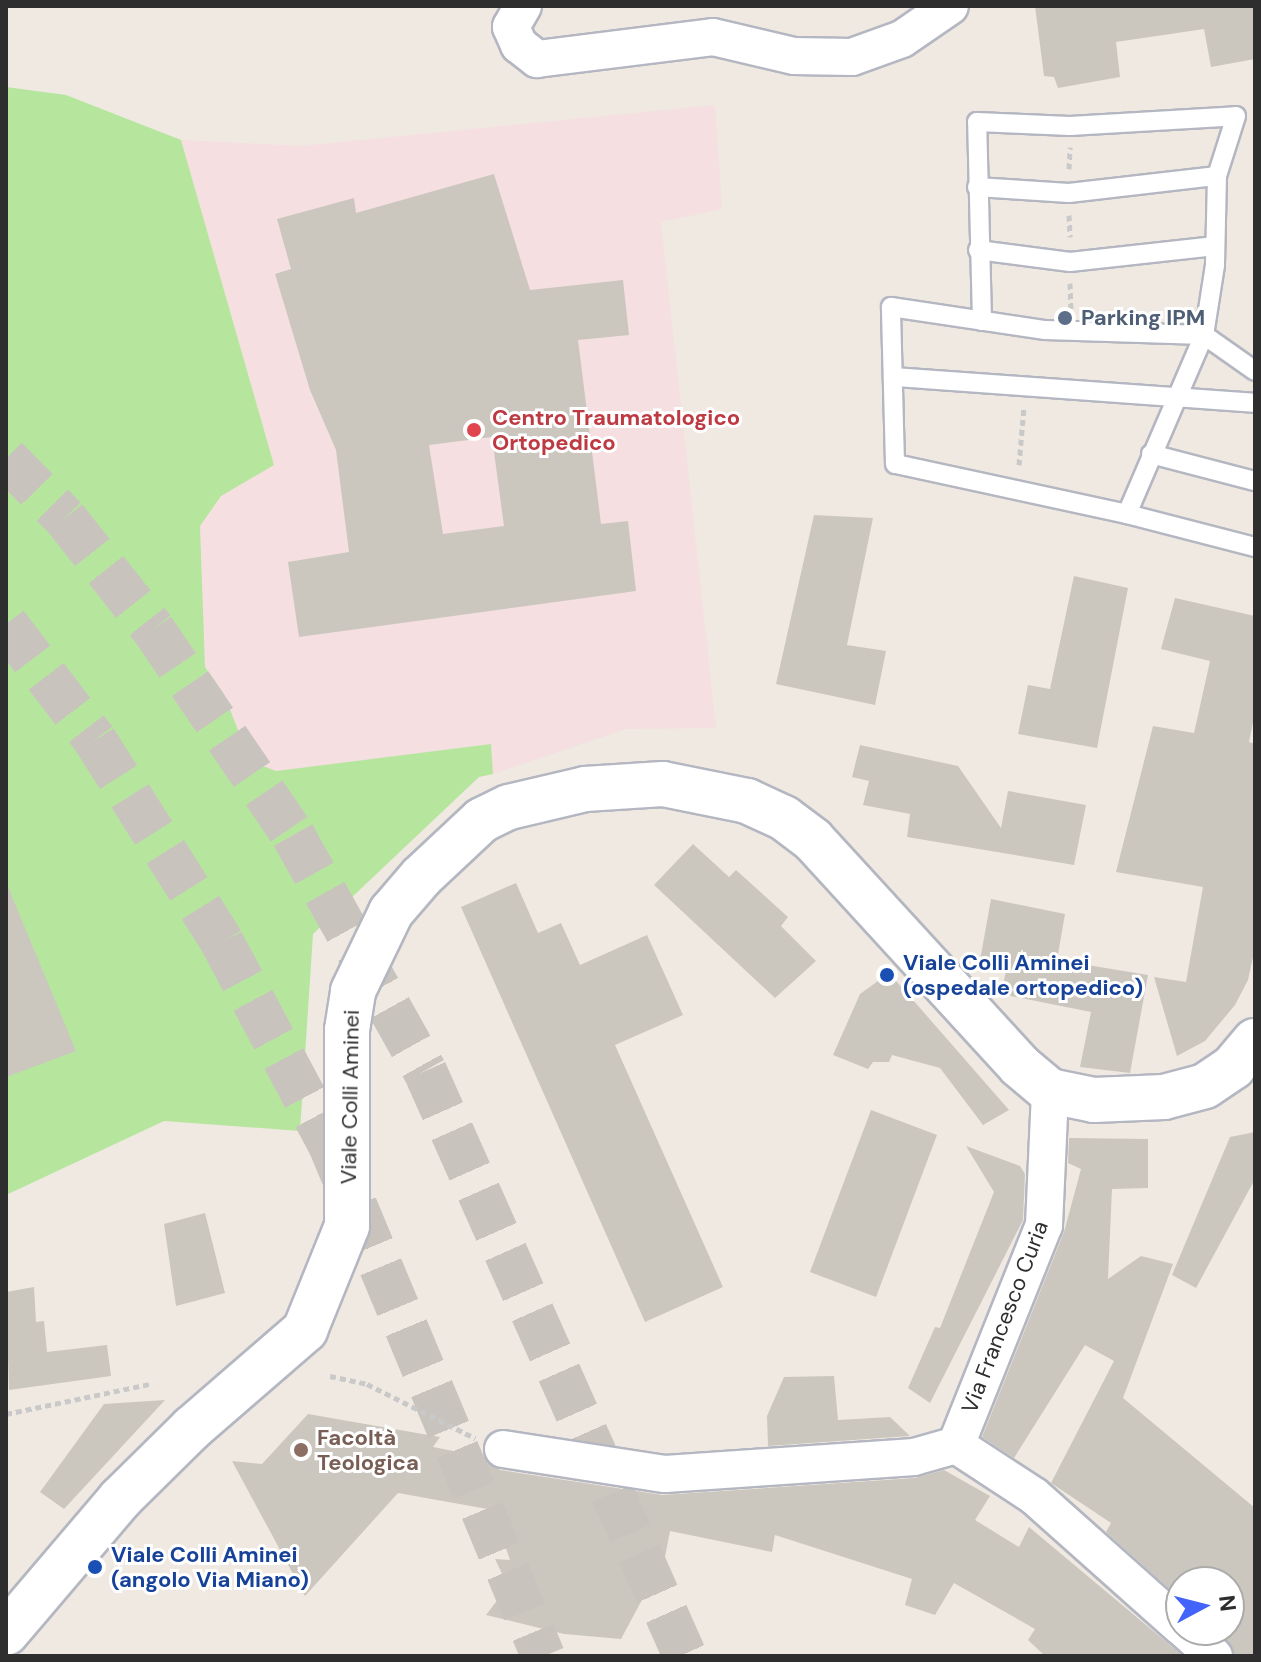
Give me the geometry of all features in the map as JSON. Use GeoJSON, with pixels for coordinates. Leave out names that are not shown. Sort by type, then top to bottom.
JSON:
{"type":"FeatureCollection","features":[{"type":"Feature","properties":{"kind":"main road","name":"Viale Colli Aminei"},"geometry":{"type":"LineString","coordinates":[[6,1633],[120,1499],[305,1330],[347,1226],[347,1030],[353,991],[391,912],[482,820],[543,796],[616,784],[708,789],[759,807],[813,840],[1020,1066],[1050,1091],[1094,1100],[1164,1097],[1205,1086],[1233,1067],[1255,1041]]}},
{"type":"Feature","properties":{"kind":"street"},"geometry":{"type":"LineString","coordinates":[[523,6],[511,27],[519,45],[537,59],[713,37],[794,56],[852,57],[902,39],[938,13]]}},
{"type":"Feature","properties":{"kind":"street","name":"Via Francesco Curia"},"geometry":{"type":"LineString","coordinates":[[956,1445],[1044,1225],[1050,1091]]}},
{"type":"Feature","properties":{"kind":"street"},"geometry":{"type":"LineString","coordinates":[[503,1449],[665,1474],[914,1457],[956,1445],[1034,1496],[1165,1612]]}},
{"type":"Feature","properties":{"kind":"lane"},"geometry":{"type":"LineString","coordinates":[[982,321],[977,122],[1070,126],[1236,116],[1217,176],[1215,246],[1204,335],[1174,398],[1127,514]]}},
{"type":"Feature","properties":{"kind":"lane"},"geometry":{"type":"LineString","coordinates":[[977,187],[1069,193],[1217,176]]}},
{"type":"Feature","properties":{"kind":"lane"},"geometry":{"type":"LineString","coordinates":[[978,250],[1070,262],[1215,246]]}},
{"type":"Feature","properties":{"kind":"lane"},"geometry":{"type":"LineString","coordinates":[[1255,371],[1204,335],[1071,330],[891,307],[895,464],[1127,514],[1255,547]]}},
{"type":"Feature","properties":{"kind":"lane"},"geometry":{"type":"LineString","coordinates":[[895,377],[1255,403]]}},
{"type":"Feature","properties":{"kind":"lane"},"geometry":{"type":"LineString","coordinates":[[1151,454],[1255,481]]}},
{"type":"Feature","properties":{"kind":"path"},"geometry":{"type":"LineString","coordinates":[[1070,126],[1071,330]]}},
{"type":"Feature","properties":{"kind":"path"},"geometry":{"type":"LineString","coordinates":[[330,1376],[367,1384],[438,1423],[503,1449]]}},
{"type":"Feature","properties":{"kind":"path"},"geometry":{"type":"LineString","coordinates":[[6,1414],[149,1384]]}},
{"type":"Feature","properties":{"kind":"shaded area","name":"Centro Traumatologico Ortopedico"},"geometry":{"type":"Polygon","coordinates":[[[715,105],[722,209],[661,222],[716,728],[626,729],[493,774],[490,744],[276,771],[250,761],[224,694],[205,667],[200,526],[221,496],[274,464],[181,140],[301,146],[715,105]]]}},
{"type":"Feature","properties":{"kind":"green space"},"geometry":{"type":"Polygon","coordinates":[[[6,87],[66,95],[181,140],[274,465],[221,496],[200,526],[205,667],[224,694],[250,761],[276,771],[491,744],[493,774],[479,777],[313,934],[300,1131],[164,1121],[6,1195],[6,87]]]}},
{"type":"Feature","properties":{"kind":"building"},"geometry":{"type":"Polygon","coordinates":[[[1035,6],[1255,6],[1255,59],[1211,67],[1204,29],[1116,42],[1120,77],[1058,88],[1054,77],[1044,76],[1035,6]]]}},
{"type":"Feature","properties":{"kind":"building"},"geometry":{"type":"Polygon","coordinates":[[[494,174],[530,290],[623,280],[629,335],[578,340],[601,524],[628,521],[636,591],[299,637],[288,562],[349,552],[336,450],[310,390],[275,274],[291,269],[277,219],[354,198],[356,213],[494,174]],[[492,437],[429,445],[443,534],[504,526],[492,437]]]}},
{"type":"Feature","properties":{"kind":"building"},"geometry":{"type":"Polygon","coordinates":[[[814,515],[873,518],[847,645],[886,651],[875,705],[776,684],[814,515]]]}},
{"type":"Feature","properties":{"kind":"building"},"geometry":{"type":"Polygon","coordinates":[[[1074,576],[1128,588],[1097,748],[1018,734],[1028,685],[1050,689],[1074,576]]]}},
{"type":"Feature","properties":{"kind":"building"},"geometry":{"type":"Polygon","coordinates":[[[1175,598],[1255,616],[1255,713],[1249,742],[1255,744],[1255,948],[1248,980],[1235,1005],[1205,1041],[1177,1056],[1154,977],[1186,982],[1203,887],[1116,872],[1153,726],[1194,733],[1210,661],[1161,649],[1175,598]]]}},
{"type":"Feature","properties":{"kind":"building"},"geometry":{"type":"Polygon","coordinates":[[[860,745],[958,766],[1001,828],[1008,791],[1086,805],[1074,865],[907,837],[910,814],[863,805],[869,781],[852,777],[860,745]]]}},
{"type":"Feature","properties":{"kind":"building"},"geometry":{"type":"Polygon","coordinates":[[[693,844],[729,877],[736,870],[788,917],[781,926],[816,961],[775,998],[654,885],[693,844]]]}},
{"type":"Feature","properties":{"kind":"building"},"geometry":{"type":"Polygon","coordinates":[[[6,882],[76,1051],[6,1077],[6,882]]]}},
{"type":"Feature","properties":{"kind":"building"},"geometry":{"type":"Polygon","coordinates":[[[516,883],[538,933],[561,923],[580,965],[647,935],[683,1015],[615,1045],[723,1287],[645,1322],[461,907],[516,883]]]}},
{"type":"Feature","properties":{"kind":"building"},"geometry":{"type":"Polygon","coordinates":[[[991,899],[1065,914],[1057,960],[1148,975],[1130,1073],[1080,1067],[1091,1012],[1001,994],[1006,971],[979,966],[991,899]]]}},
{"type":"Feature","properties":{"kind":"building"},"geometry":{"type":"Polygon","coordinates":[[[889,973],[1009,1110],[983,1125],[940,1068],[892,1055],[889,1062],[873,1062],[868,1069],[833,1055],[860,994],[889,973]]]}},
{"type":"Feature","properties":{"kind":"building"},"geometry":{"type":"Polygon","coordinates":[[[871,1110],[937,1135],[876,1297],[810,1272],[871,1110]]]}},
{"type":"Feature","properties":{"kind":"building"},"geometry":{"type":"Polygon","coordinates":[[[1255,1132],[1255,1179],[1196,1288],[1172,1275],[1230,1137],[1255,1132]]]}},
{"type":"Feature","properties":{"kind":"building"},"geometry":{"type":"Polygon","coordinates":[[[1069,1138],[1148,1139],[1148,1188],[1112,1189],[1108,1279],[1141,1256],[1173,1264],[1123,1398],[1255,1508],[1255,1656],[1234,1656],[1227,1646],[1245,1646],[1245,1566],[1165,1566],[1165,1585],[1106,1532],[1111,1523],[1051,1483],[1114,1361],[1085,1345],[1014,1458],[982,1437],[1064,1232],[1081,1169],[1068,1163],[1069,1138]]]}},
{"type":"Feature","properties":{"kind":"building"},"geometry":{"type":"Polygon","coordinates":[[[966,1146],[1020,1166],[1025,1174],[1023,1220],[930,1403],[908,1388],[935,1327],[940,1328],[994,1192],[966,1146]]]}},
{"type":"Feature","properties":{"kind":"building"},"geometry":{"type":"Polygon","coordinates":[[[205,1213],[225,1293],[176,1306],[164,1224],[205,1213]]]}},
{"type":"Feature","properties":{"kind":"building"},"geometry":{"type":"Polygon","coordinates":[[[34,1287],[36,1322],[44,1321],[47,1352],[107,1345],[111,1376],[9,1390],[6,1292],[34,1287]]]}},
{"type":"Feature","properties":{"kind":"building"},"geometry":{"type":"Polygon","coordinates":[[[834,1376],[838,1420],[890,1417],[910,1436],[768,1446],[767,1416],[784,1377],[834,1376]]]}},
{"type":"Feature","properties":{"kind":"building"},"geometry":{"type":"Polygon","coordinates":[[[165,1400],[64,1509],[40,1492],[104,1404],[165,1400]]]}},
{"type":"Feature","properties":{"kind":"building"},"geometry":{"type":"Polygon","coordinates":[[[308,1414],[440,1437],[433,1447],[484,1457],[500,1470],[662,1495],[915,1478],[944,1470],[990,1496],[975,1520],[1019,1547],[1029,1527],[1165,1641],[1165,1646],[1171,1646],[1183,1656],[1045,1656],[1028,1640],[1035,1629],[954,1583],[935,1615],[905,1605],[912,1579],[775,1535],[772,1552],[670,1531],[665,1557],[621,1639],[564,1634],[486,1615],[508,1586],[495,1559],[510,1560],[493,1510],[398,1493],[305,1596],[232,1461],[262,1464],[308,1414]]]}},
{"type":"Feature","properties":{"kind":"tunnel"},"geometry":{"type":"LineString","coordinates":[[6,458],[65,518],[153,629],[293,835],[425,1071],[685,1656]]}},
{"type":"Feature","properties":{"kind":"tunnel"},"geometry":{"type":"LineString","coordinates":[[6,624],[95,740],[222,942],[330,1145],[543,1656]]}},
{"type":"Feature","properties":{"kind":"place","name":"Parking IPM"},"geometry":{"type":"Point","coordinates":[1065,318]}},
{"type":"Feature","properties":{"kind":"place","name":"Centro Traumatologico Ortopedico"},"geometry":{"type":"Point","coordinates":[474,430]}},
{"type":"Feature","properties":{"kind":"place","name":"Viale Colli Aminei (ospedale ortopedico)"},"geometry":{"type":"Point","coordinates":[887,975]}},
{"type":"Feature","properties":{"kind":"place","name":"Facoltà Teologica"},"geometry":{"type":"Point","coordinates":[301,1450]}},
{"type":"Feature","properties":{"kind":"place","name":"Viale Colli Aminei (angolo Via Miano)"},"geometry":{"type":"Point","coordinates":[95,1567]}}]}
